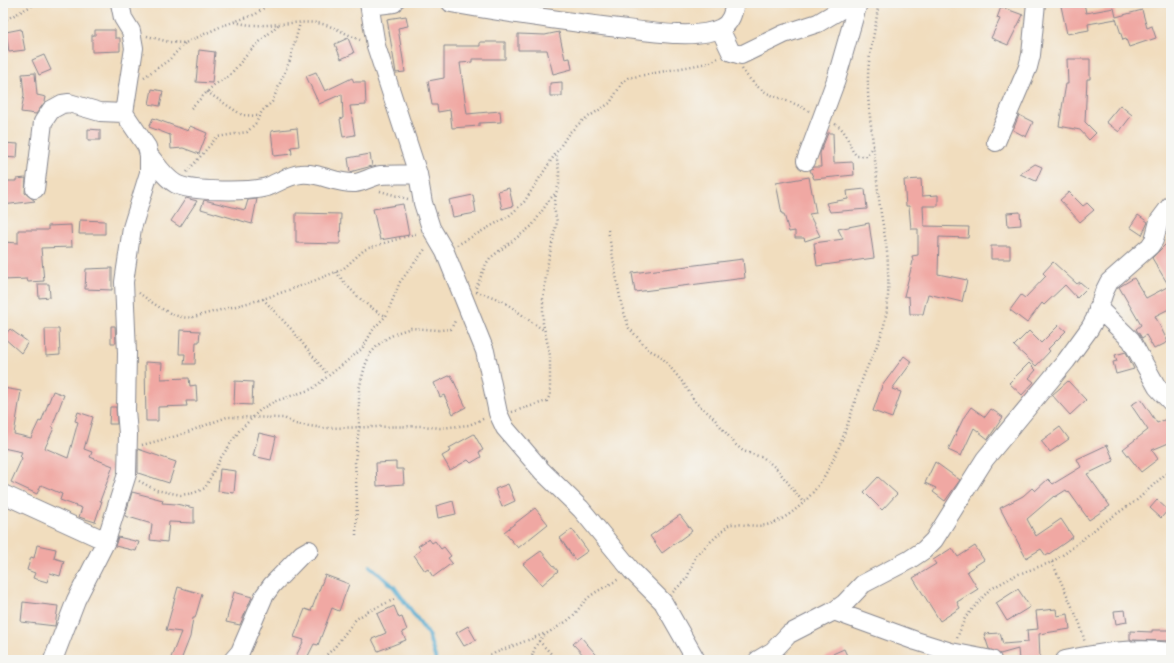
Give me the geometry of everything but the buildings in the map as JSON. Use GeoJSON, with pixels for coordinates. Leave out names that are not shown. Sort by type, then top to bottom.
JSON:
{"type":"FeatureCollection","features":[{"type":"Feature","properties":{"kind":"street"},"geometry":{"type":"LineString","coordinates":[[53,660],[76,600],[106,542],[127,474],[128,449],[124,282],[132,228],[149,173],[149,155],[147,147],[124,114],[134,48],[131,32],[123,18],[120,3]]}},
{"type":"Feature","properties":{"kind":"street"},"geometry":{"type":"LineString","coordinates":[[394,3],[370,5],[376,46],[418,174],[423,203],[433,233],[445,252],[485,351],[501,420],[542,471],[581,509],[632,572],[663,602],[696,660]]}},
{"type":"Feature","properties":{"kind":"street"},"geometry":{"type":"LineString","coordinates":[[451,3],[519,15],[652,32],[700,34],[720,29],[728,24],[733,14],[735,3]]}},
{"type":"Feature","properties":{"kind":"street"},"geometry":{"type":"LineString","coordinates":[[720,29],[732,53],[741,55],[784,34],[818,23],[852,3]]}},
{"type":"Feature","properties":{"kind":"street"},"geometry":{"type":"LineString","coordinates":[[806,161],[836,80],[858,3]]}},
{"type":"Feature","properties":{"kind":"street"},"geometry":{"type":"LineString","coordinates":[[996,142],[1028,67],[1031,55],[1036,3]]}},
{"type":"Feature","properties":{"kind":"street"},"geometry":{"type":"LineString","coordinates":[[35,189],[43,122],[51,110],[62,104],[69,103],[100,112],[124,114]]}},
{"type":"Feature","properties":{"kind":"street"},"geometry":{"type":"LineString","coordinates":[[149,155],[169,179],[176,184],[188,188],[250,191],[268,187],[300,174],[314,174],[339,182],[355,183],[380,175],[418,174]]}},
{"type":"Feature","properties":{"kind":"street"},"geometry":{"type":"LineString","coordinates":[[758,660],[773,651],[789,634],[834,611],[845,603],[863,584],[909,560],[924,550],[934,540],[985,459],[1080,342],[1095,319],[1109,282],[1150,246],[1154,240],[1159,221],[1171,205]]}},
{"type":"Feature","properties":{"kind":"street"},"geometry":{"type":"LineString","coordinates":[[1098,308],[1131,340],[1157,387],[1171,402]]}},
{"type":"Feature","properties":{"kind":"street"},"geometry":{"type":"LineString","coordinates":[[3,494],[106,542]]}},
{"type":"Feature","properties":{"kind":"street"},"geometry":{"type":"LineString","coordinates":[[234,660],[240,652],[264,596],[272,585],[302,554],[309,550]]}},
{"type":"Feature","properties":{"kind":"street"},"geometry":{"type":"LineString","coordinates":[[834,611],[872,626],[951,652],[992,660]]}},
{"type":"Feature","properties":{"kind":"street"},"geometry":{"type":"LineString","coordinates":[[1065,660],[1123,650],[1154,650],[1171,652]]}},
{"type":"Feature","properties":{"kind":"path"},"geometry":{"type":"LineString","coordinates":[[3,20],[37,3]]}},
{"type":"Feature","properties":{"kind":"path"},"geometry":{"type":"LineString","coordinates":[[128,90],[169,60],[185,43],[256,14],[270,3]]}},
{"type":"Feature","properties":{"kind":"path"},"geometry":{"type":"LineString","coordinates":[[663,602],[687,578],[696,555],[730,524],[751,527],[766,525],[786,516],[803,502],[820,482],[841,443],[863,378],[882,330],[887,310],[887,249],[876,181],[868,78],[878,3]]}},
{"type":"Feature","properties":{"kind":"path"},"geometry":{"type":"LineString","coordinates":[[234,22],[247,26],[300,23],[328,26],[376,46]]}},
{"type":"Feature","properties":{"kind":"path"},"geometry":{"type":"LineString","coordinates":[[176,184],[217,137],[247,132],[274,97],[290,60],[300,23]]}},
{"type":"Feature","properties":{"kind":"path"},"geometry":{"type":"LineString","coordinates":[[191,108],[214,85],[229,76],[251,50],[280,24]]}},
{"type":"Feature","properties":{"kind":"path"},"geometry":{"type":"LineString","coordinates":[[131,32],[169,42],[185,43]]}},
{"type":"Feature","properties":{"kind":"path"},"geometry":{"type":"LineString","coordinates":[[445,252],[510,216],[524,202],[569,133],[582,121],[610,103],[622,83],[628,78],[708,63],[732,53],[753,84],[762,91],[803,107],[844,130],[854,153],[857,156],[866,156],[874,146]]}},
{"type":"Feature","properties":{"kind":"path"},"geometry":{"type":"LineString","coordinates":[[207,92],[242,114],[259,116]]}},
{"type":"Feature","properties":{"kind":"path"},"geometry":{"type":"LineString","coordinates":[[128,449],[158,442],[227,417],[284,418],[295,424],[324,428],[422,426],[440,428],[501,420],[511,412],[547,401],[550,395],[550,355],[545,330],[543,298],[548,262],[557,222],[554,208],[559,172],[556,153]]}},
{"type":"Feature","properties":{"kind":"path"},"geometry":{"type":"LineString","coordinates":[[377,190],[423,203]]}},
{"type":"Feature","properties":{"kind":"path"},"geometry":{"type":"LineString","coordinates":[[545,330],[504,301],[492,296],[474,292],[490,258],[532,226],[556,193]]}},
{"type":"Feature","properties":{"kind":"path"},"geometry":{"type":"LineString","coordinates":[[608,230],[622,304],[629,328],[649,350],[661,356],[684,384],[696,403],[712,416],[736,445],[743,451],[764,458],[773,465],[803,502]]}},
{"type":"Feature","properties":{"kind":"path"},"geometry":{"type":"LineString","coordinates":[[124,282],[155,304],[185,317],[193,317],[263,299],[343,269],[364,250],[371,247],[433,233]]}},
{"type":"Feature","properties":{"kind":"path"},"geometry":{"type":"LineString","coordinates":[[127,474],[156,490],[181,495],[194,493],[205,488],[220,460],[239,431],[266,405],[312,389],[362,349],[374,328],[386,316],[400,282],[433,233]]}},
{"type":"Feature","properties":{"kind":"path"},"geometry":{"type":"LineString","coordinates":[[335,272],[350,291],[375,311],[386,316]]}},
{"type":"Feature","properties":{"kind":"path"},"geometry":{"type":"LineString","coordinates":[[263,299],[292,330],[328,375]]}},
{"type":"Feature","properties":{"kind":"path"},"geometry":{"type":"LineString","coordinates":[[356,535],[357,499],[355,462],[359,427],[359,389],[364,366],[370,354],[387,338],[411,328],[439,330],[451,329],[465,303]]}},
{"type":"Feature","properties":{"kind":"path"},"geometry":{"type":"LineString","coordinates":[[951,652],[965,618],[989,590],[1009,578],[1052,562],[1100,525],[1137,500],[1171,468]]}},
{"type":"Feature","properties":{"kind":"path"},"geometry":{"type":"LineString","coordinates":[[1052,562],[1080,624],[1089,655]]}},
{"type":"Feature","properties":{"kind":"path"},"geometry":{"type":"LineString","coordinates":[[484,660],[495,653],[546,632],[567,621],[576,613],[587,598],[632,572]]}},
{"type":"Feature","properties":{"kind":"path"},"geometry":{"type":"LineString","coordinates":[[321,660],[334,648],[356,619],[395,599]]}},
{"type":"Feature","properties":{"kind":"path"},"geometry":{"type":"LineString","coordinates":[[531,660],[539,641],[546,632]]}},
{"type":"Feature","properties":{"kind":"path"},"geometry":{"type":"LineString","coordinates":[[539,641],[557,660]]}},
{"type":"Feature","properties":{"kind":"waterway"},"geometry":{"type":"LineString","coordinates":[[370,566],[394,587],[428,634],[436,660]]}}]}
